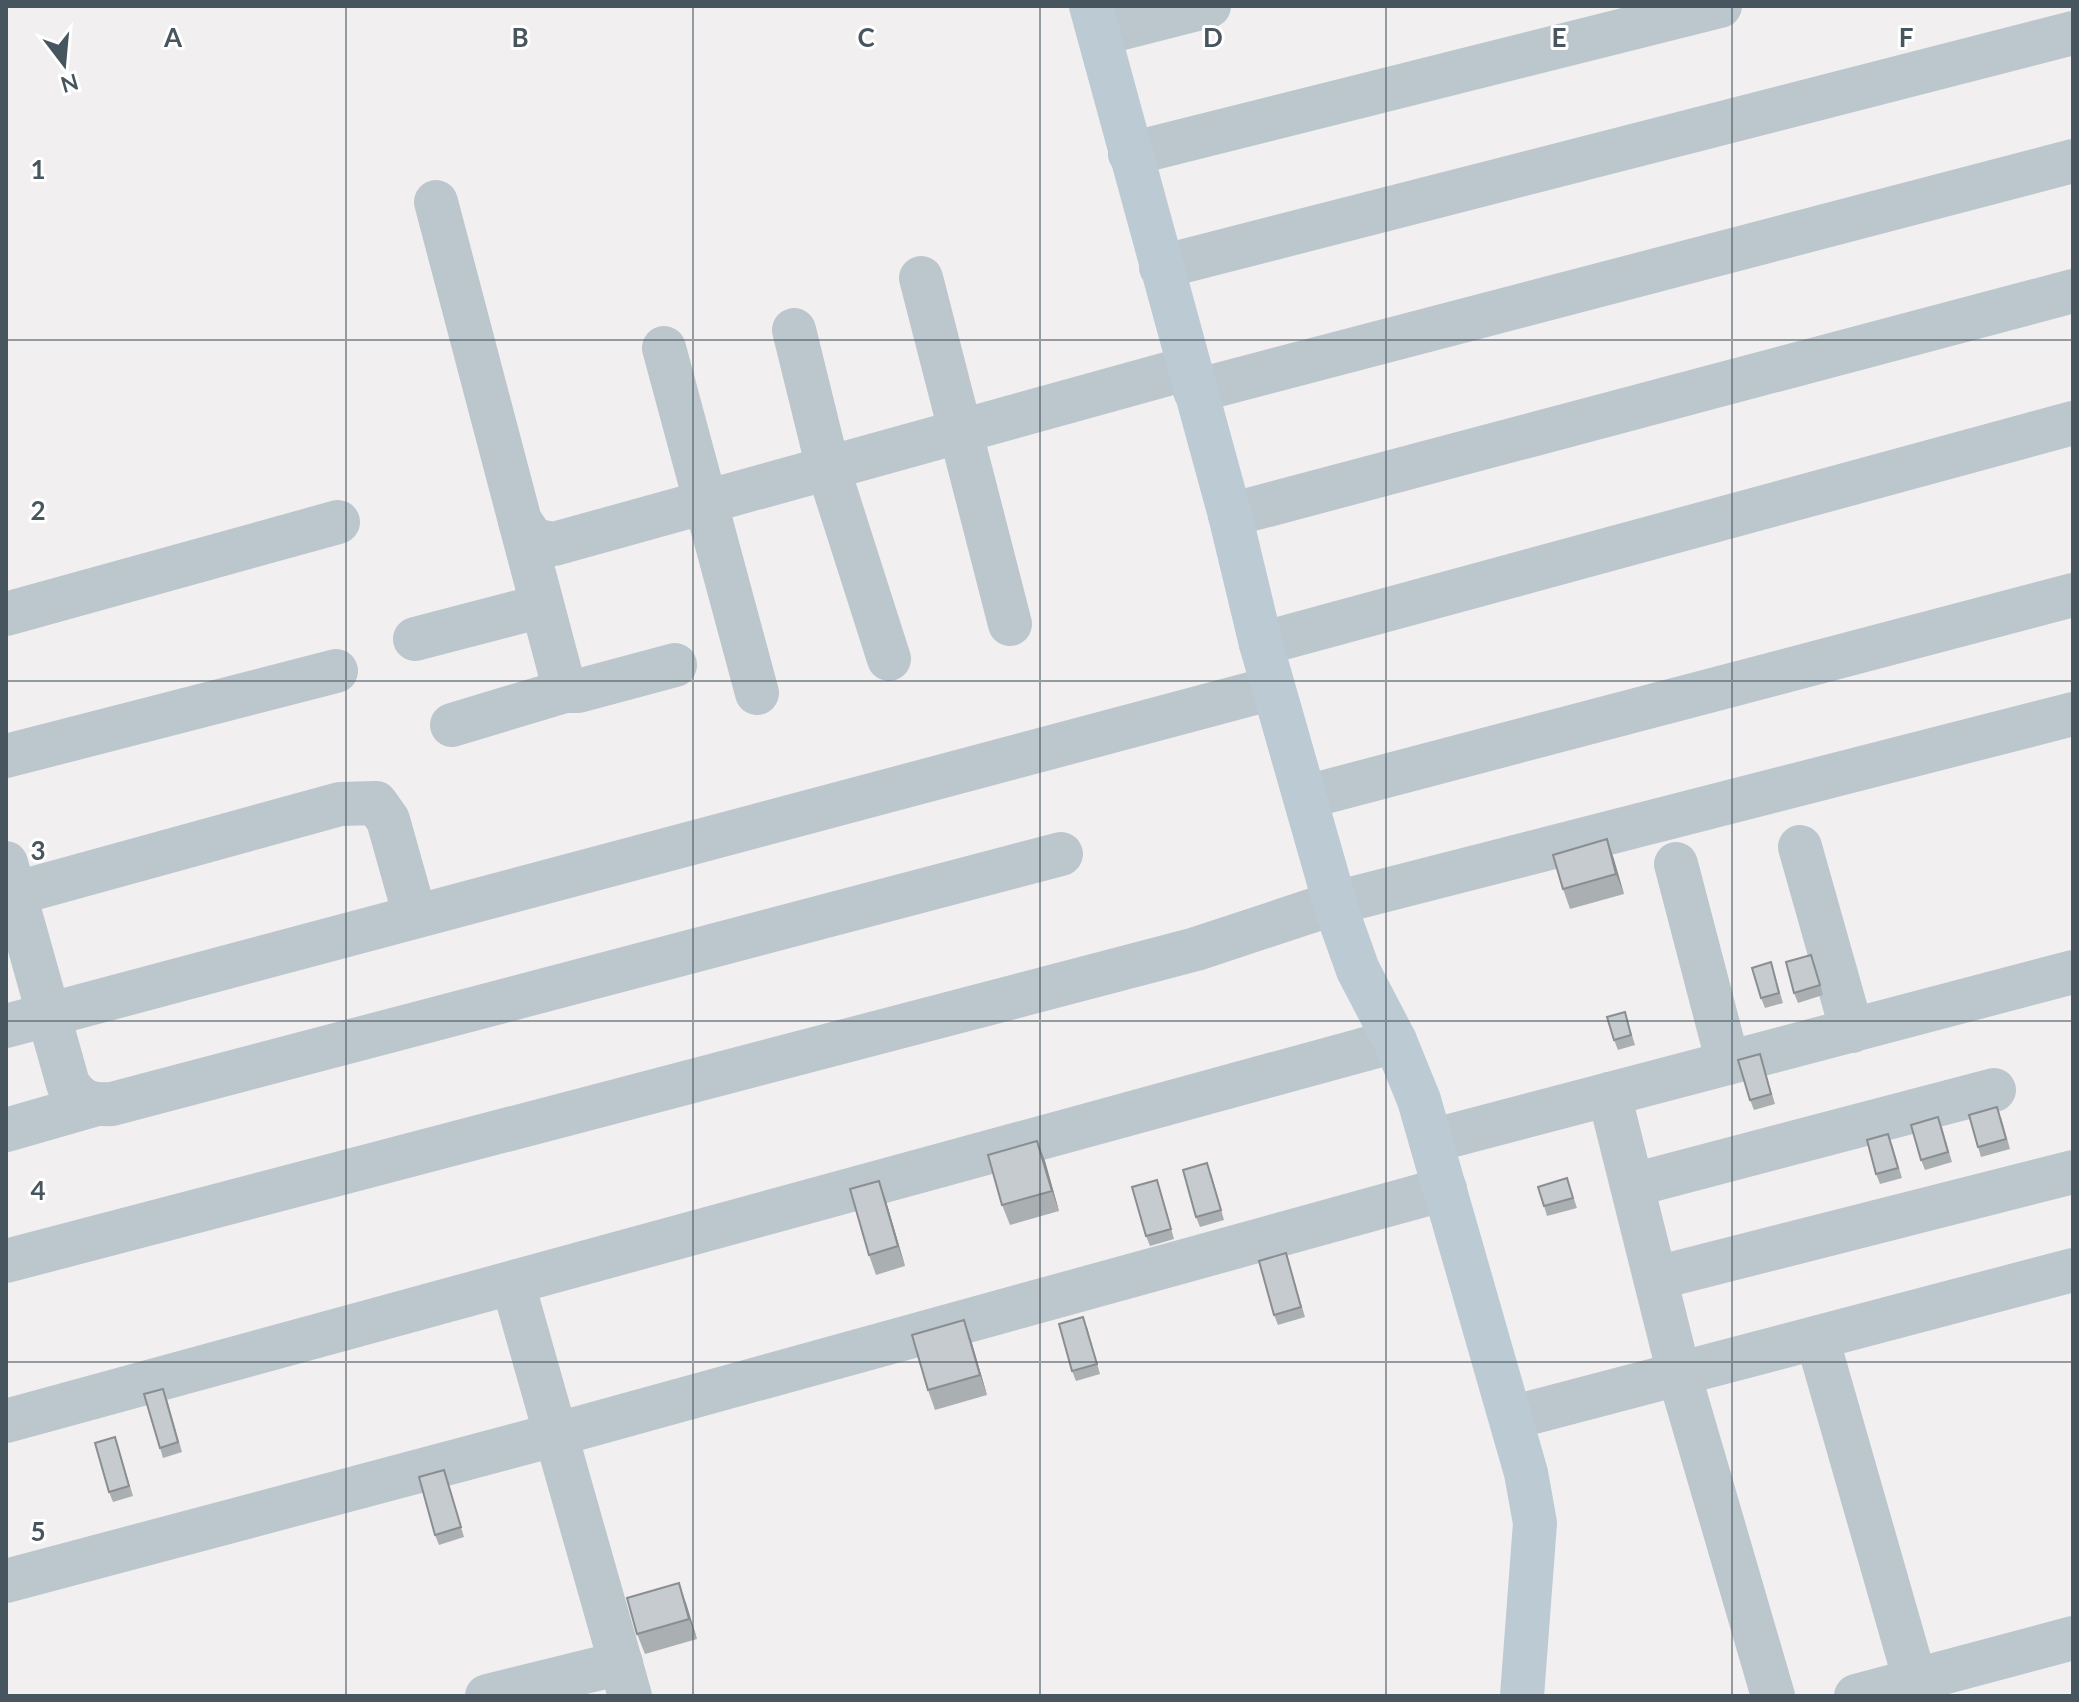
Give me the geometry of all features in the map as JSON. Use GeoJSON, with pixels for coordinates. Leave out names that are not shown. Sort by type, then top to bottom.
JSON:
{"type":"FeatureCollection","features":[{"type":"Feature","properties":{"kind":"street"},"geometry":{"type":"LineString","coordinates":[[1209,6],[1095,20],[1230,515],[1261,644],[1339,919],[1395,1041],[1431,1141],[1526,1473],[1535,1523],[1522,1696]]}},
{"type":"Feature","properties":{"kind":"street"},"geometry":{"type":"LineString","coordinates":[[1130,154],[1720,6]]}},
{"type":"Feature","properties":{"kind":"street"},"geometry":{"type":"LineString","coordinates":[[1161,267],[2073,33]]}},
{"type":"Feature","properties":{"kind":"street"},"geometry":{"type":"LineString","coordinates":[[520,521],[533,540],[554,544],[961,431],[1192,380],[2073,161]]}},
{"type":"Feature","properties":{"kind":"street"},"geometry":{"type":"LineString","coordinates":[[436,202],[565,691]]}},
{"type":"Feature","properties":{"kind":"street"},"geometry":{"type":"LineString","coordinates":[[921,278],[1010,624]]}},
{"type":"Feature","properties":{"kind":"street"},"geometry":{"type":"LineString","coordinates":[[1230,515],[2073,291]]}},
{"type":"Feature","properties":{"kind":"street"},"geometry":{"type":"LineString","coordinates":[[794,330],[828,468],[889,659]]}},
{"type":"Feature","properties":{"kind":"street"},"geometry":{"type":"LineString","coordinates":[[664,348],[757,693]]}},
{"type":"Feature","properties":{"kind":"street"},"geometry":{"type":"LineString","coordinates":[[1261,644],[2073,423]]}},
{"type":"Feature","properties":{"kind":"street"},"geometry":{"type":"LineString","coordinates":[[6,614],[338,522]]}},
{"type":"Feature","properties":{"kind":"street"},"geometry":{"type":"LineString","coordinates":[[1306,797],[2073,595]]}},
{"type":"Feature","properties":{"kind":"street"},"geometry":{"type":"LineString","coordinates":[[415,639],[542,606]]}},
{"type":"Feature","properties":{"kind":"street"},"geometry":{"type":"LineString","coordinates":[[452,725],[565,691],[578,691],[675,665]]}},
{"type":"Feature","properties":{"kind":"street"},"geometry":{"type":"LineString","coordinates":[[6,756],[336,671]]}},
{"type":"Feature","properties":{"kind":"street"},"geometry":{"type":"LineString","coordinates":[[6,1026],[1273,688]]}},
{"type":"Feature","properties":{"kind":"street"},"geometry":{"type":"LineString","coordinates":[[6,1261],[1196,949],[1339,919],[2073,714]]}},
{"type":"Feature","properties":{"kind":"street"},"geometry":{"type":"LineString","coordinates":[[93,1105],[77,1098],[68,1084],[50,1014],[9,884],[361,801],[376,803],[388,820],[415,916]]}},
{"type":"Feature","properties":{"kind":"street"},"geometry":{"type":"LineString","coordinates":[[1800,847],[1852,1031]]}},
{"type":"Feature","properties":{"kind":"street"},"geometry":{"type":"LineString","coordinates":[[6,1130],[1061,854]]}},
{"type":"Feature","properties":{"kind":"street"},"geometry":{"type":"LineString","coordinates":[[1676,864],[1728,1063]]}},
{"type":"Feature","properties":{"kind":"street"},"geometry":{"type":"LineString","coordinates":[[1431,1141],[2073,972]]}},
{"type":"Feature","properties":{"kind":"street"},"geometry":{"type":"LineString","coordinates":[[6,1421],[1395,1041]]}},
{"type":"Feature","properties":{"kind":"street"},"geometry":{"type":"LineString","coordinates":[[1633,1185],[1994,1090]]}},
{"type":"Feature","properties":{"kind":"street"},"geometry":{"type":"LineString","coordinates":[[1609,1094],[1679,1374],[1773,1696]]}},
{"type":"Feature","properties":{"kind":"street"},"geometry":{"type":"LineString","coordinates":[[1656,1278],[2073,1172]]}},
{"type":"Feature","properties":{"kind":"street"},"geometry":{"type":"LineString","coordinates":[[6,1581],[554,1435],[1445,1189]]}},
{"type":"Feature","properties":{"kind":"street"},"geometry":{"type":"LineString","coordinates":[[1511,1418],[2073,1270]]}},
{"type":"Feature","properties":{"kind":"street"},"geometry":{"type":"LineString","coordinates":[[487,1696],[625,1680],[513,1284]]}},
{"type":"Feature","properties":{"kind":"street"},"geometry":{"type":"LineString","coordinates":[[1817,1338],[1883,1690],[2073,1638]]}},
{"type":"Feature","properties":{"kind":"building"},"geometry":{"type":"Polygon","coordinates":[[[1607,839],[1616,874],[1563,889],[1553,855],[1607,839]]]}},
{"type":"Feature","properties":{"kind":"building"},"geometry":{"type":"Polygon","coordinates":[[[1811,955],[1820,985],[1794,993],[1786,962],[1811,955]]]}},
{"type":"Feature","properties":{"kind":"building"},"geometry":{"type":"Polygon","coordinates":[[[1771,962],[1779,993],[1761,998],[1752,968],[1771,962]]]}},
{"type":"Feature","properties":{"kind":"building"},"geometry":{"type":"Polygon","coordinates":[[[1625,1012],[1631,1035],[1614,1040],[1607,1017],[1625,1012]]]}},
{"type":"Feature","properties":{"kind":"building"},"geometry":{"type":"Polygon","coordinates":[[[1760,1054],[1771,1094],[1750,1100],[1738,1060],[1760,1054]]]}},
{"type":"Feature","properties":{"kind":"building"},"geometry":{"type":"Polygon","coordinates":[[[1997,1107],[2006,1139],[1978,1147],[1969,1115],[1997,1107]]]}},
{"type":"Feature","properties":{"kind":"building"},"geometry":{"type":"Polygon","coordinates":[[[1938,1117],[1948,1152],[1921,1160],[1911,1125],[1938,1117]]]}},
{"type":"Feature","properties":{"kind":"building"},"geometry":{"type":"Polygon","coordinates":[[[1888,1134],[1898,1168],[1876,1174],[1867,1140],[1888,1134]]]}},
{"type":"Feature","properties":{"kind":"building"},"geometry":{"type":"Polygon","coordinates":[[[1037,1141],[1052,1191],[1002,1205],[988,1155],[1037,1141]]]}},
{"type":"Feature","properties":{"kind":"building"},"geometry":{"type":"Polygon","coordinates":[[[1207,1163],[1221,1210],[1196,1217],[1183,1170],[1207,1163]]]}},
{"type":"Feature","properties":{"kind":"building"},"geometry":{"type":"Polygon","coordinates":[[[1567,1178],[1573,1198],[1544,1206],[1538,1187],[1567,1178]]]}},
{"type":"Feature","properties":{"kind":"building"},"geometry":{"type":"Polygon","coordinates":[[[1157,1180],[1171,1229],[1146,1236],[1132,1187],[1157,1180]]]}},
{"type":"Feature","properties":{"kind":"building"},"geometry":{"type":"Polygon","coordinates":[[[879,1181],[898,1246],[869,1255],[850,1189],[879,1181]]]}},
{"type":"Feature","properties":{"kind":"building"},"geometry":{"type":"Polygon","coordinates":[[[1286,1253],[1301,1307],[1274,1315],[1259,1261],[1286,1253]]]}},
{"type":"Feature","properties":{"kind":"building"},"geometry":{"type":"Polygon","coordinates":[[[1083,1317],[1097,1364],[1072,1371],[1059,1324],[1083,1317]]]}},
{"type":"Feature","properties":{"kind":"building"},"geometry":{"type":"Polygon","coordinates":[[[964,1320],[980,1375],[928,1390],[912,1335],[964,1320]]]}},
{"type":"Feature","properties":{"kind":"building"},"geometry":{"type":"Polygon","coordinates":[[[163,1389],[178,1442],[160,1448],[144,1394],[163,1389]]]}},
{"type":"Feature","properties":{"kind":"building"},"geometry":{"type":"Polygon","coordinates":[[[115,1437],[129,1486],[109,1492],[95,1443],[115,1437]]]}},
{"type":"Feature","properties":{"kind":"building"},"geometry":{"type":"Polygon","coordinates":[[[444,1470],[461,1527],[435,1535],[419,1477],[444,1470]]]}},
{"type":"Feature","properties":{"kind":"building"},"geometry":{"type":"Polygon","coordinates":[[[679,1583],[689,1619],[637,1634],[627,1598],[679,1583]]]}}]}
